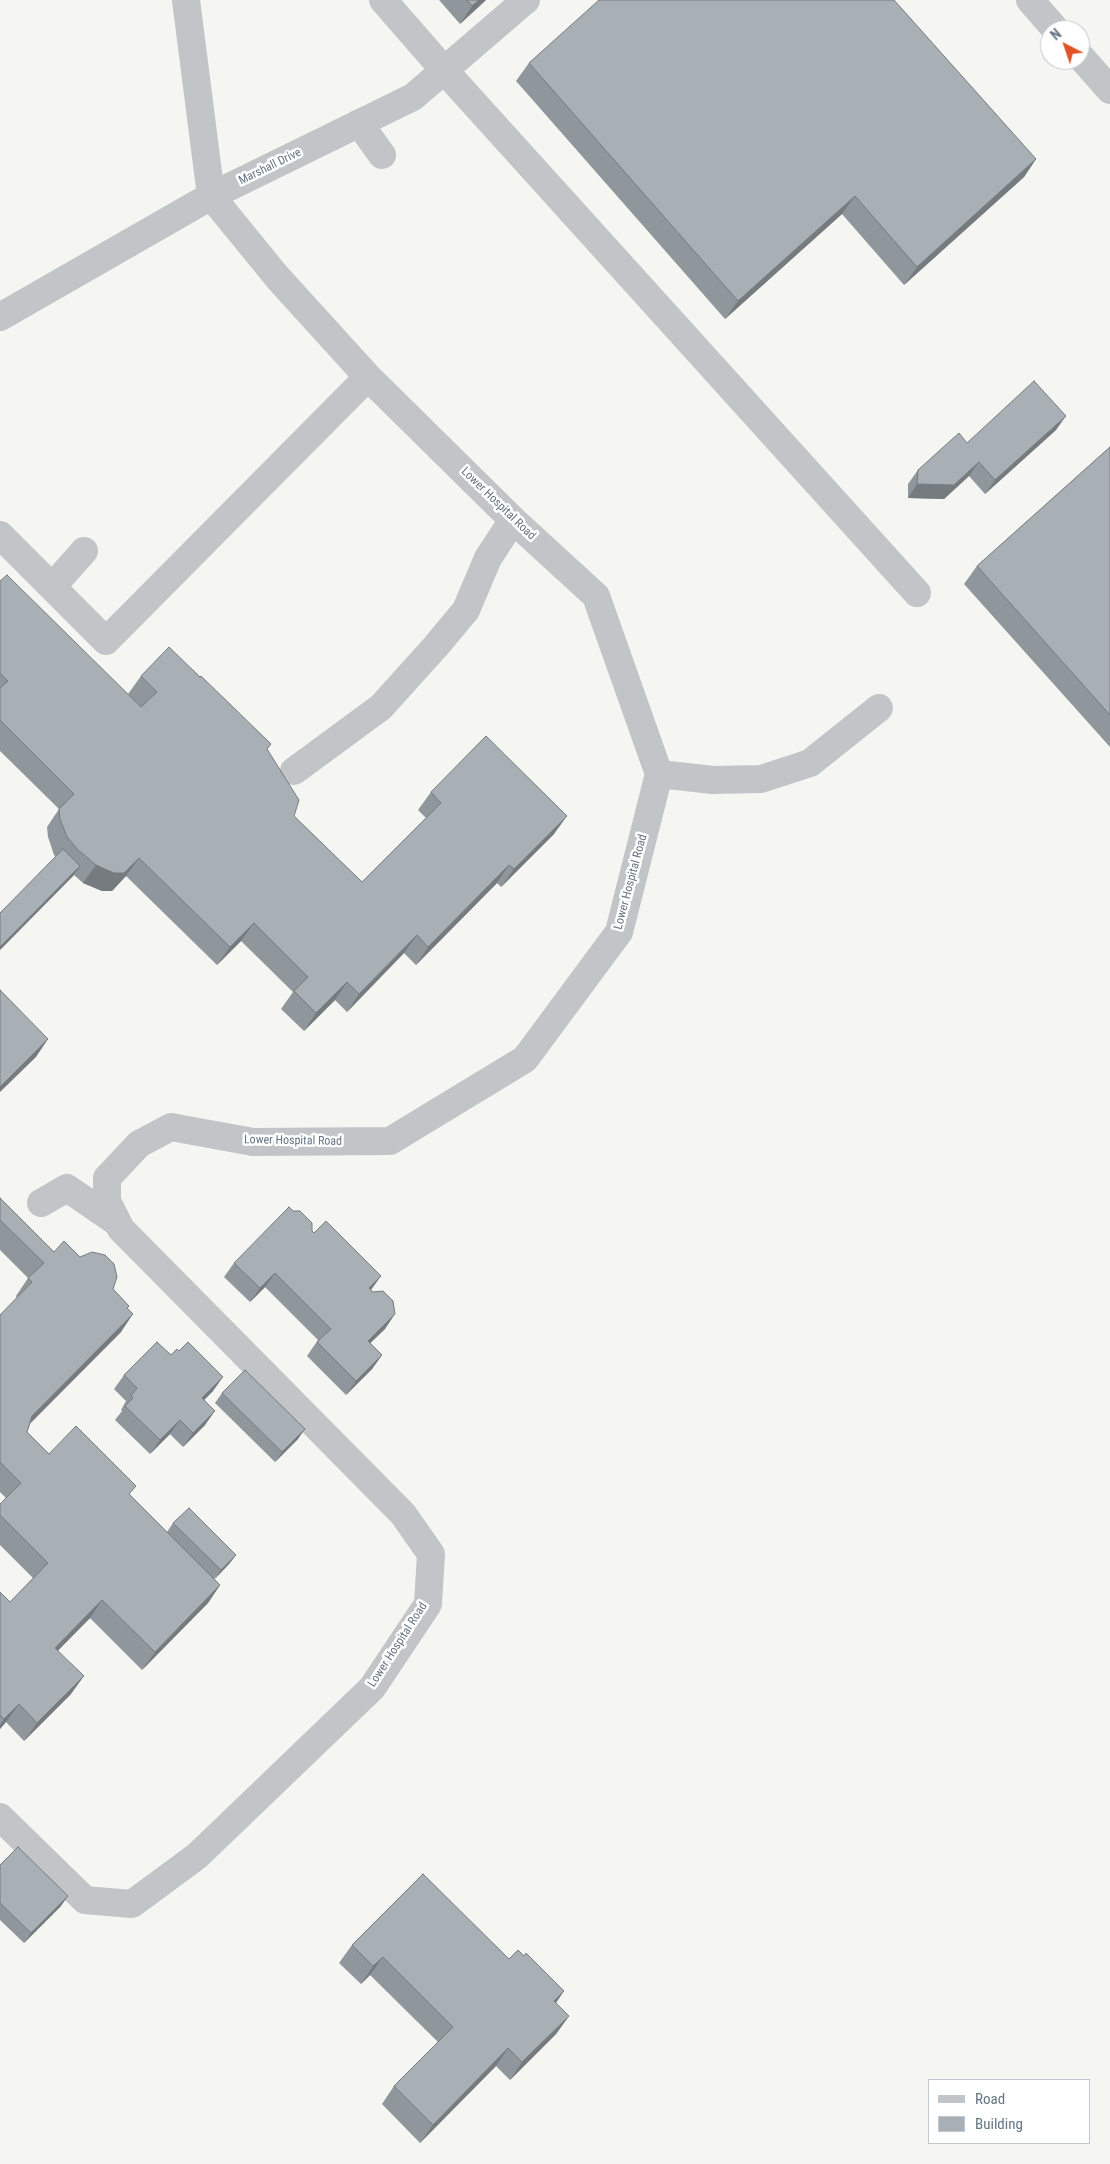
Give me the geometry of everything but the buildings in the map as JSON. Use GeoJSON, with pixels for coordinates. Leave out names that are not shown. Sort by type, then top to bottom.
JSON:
{"type":"FeatureCollection","features":[{"type":"Feature","properties":{"kind":"street"},"geometry":{"type":"LineString","coordinates":[[186,0],[211,196]]}},
{"type":"Feature","properties":{"kind":"street"},"geometry":{"type":"LineString","coordinates":[[383,0],[444,70],[918,592]]}},
{"type":"Feature","properties":{"kind":"street","name":"Marshall Drive"},"geometry":{"type":"LineString","coordinates":[[0,317],[211,196],[412,97],[526,0]]}},
{"type":"Feature","properties":{"kind":"street"},"geometry":{"type":"LineString","coordinates":[[1030,0],[1047,20]]}},
{"type":"Feature","properties":{"kind":"street"},"geometry":{"type":"LineString","coordinates":[[1090,67],[1110,90]]}},
{"type":"Feature","properties":{"kind":"street"},"geometry":{"type":"LineString","coordinates":[[359,123],[382,155]]}},
{"type":"Feature","properties":{"kind":"street","name":"Lower Hospital Road"},"geometry":{"type":"LineString","coordinates":[[0,1817],[85,1900],[132,1904],[197,1856],[372,1688],[428,1604],[431,1554],[403,1514],[121,1229],[107,1201],[107,1178],[149,1133],[171,1127],[252,1142],[390,1142],[525,1059],[619,932],[660,774],[596,596],[513,520],[368,376],[278,278],[211,196]]}},
{"type":"Feature","properties":{"kind":"street"},"geometry":{"type":"LineString","coordinates":[[0,535],[106,641],[368,376]]}},
{"type":"Feature","properties":{"kind":"street"},"geometry":{"type":"LineString","coordinates":[[294,771],[381,707],[436,646],[466,610],[488,558],[513,520]]}},
{"type":"Feature","properties":{"kind":"street"},"geometry":{"type":"LineString","coordinates":[[52,587],[84,551]]}},
{"type":"Feature","properties":{"kind":"street"},"geometry":{"type":"LineString","coordinates":[[660,774],[713,780],[761,779],[810,764],[879,708]]}},
{"type":"Feature","properties":{"kind":"street"},"geometry":{"type":"LineString","coordinates":[[41,1203],[67,1188],[118,1223]]}}]}
